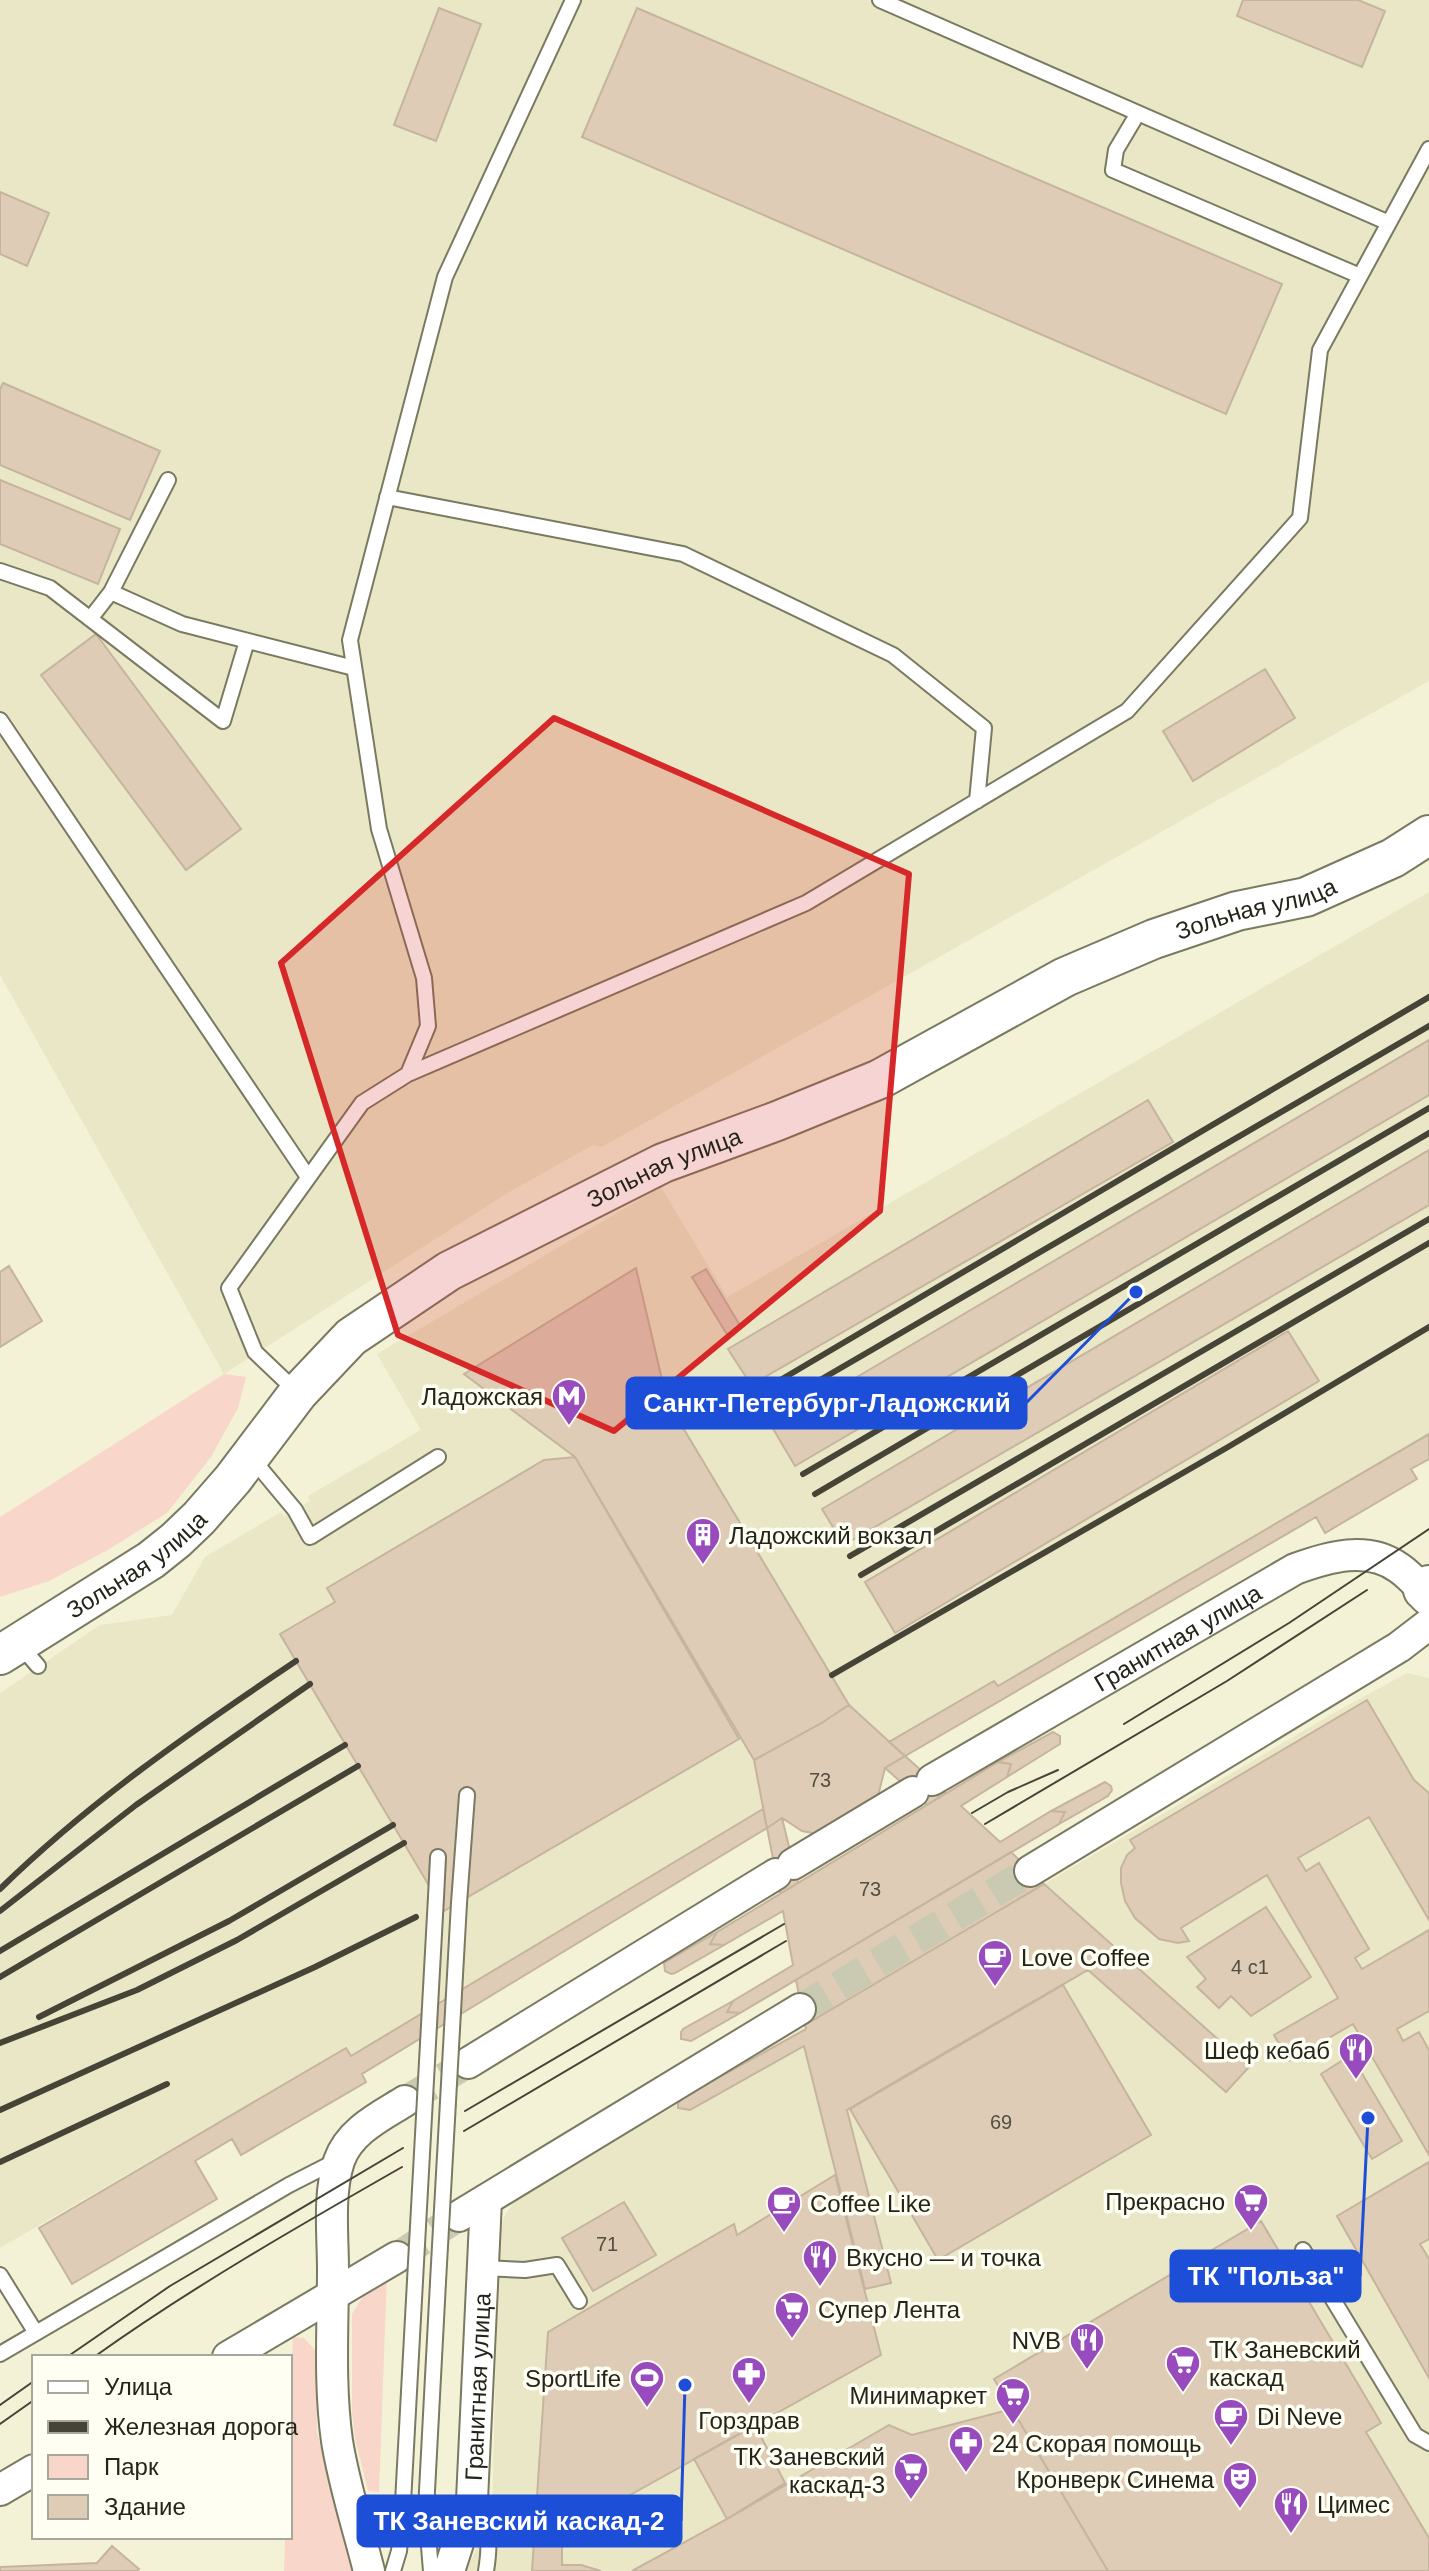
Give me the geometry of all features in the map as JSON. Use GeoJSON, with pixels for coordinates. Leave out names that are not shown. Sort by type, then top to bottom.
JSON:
{"type":"FeatureCollection","features":[{"type":"Feature","properties":{"kind":"street","name":"Зольная улица"},"geometry":{"type":"LineString","coordinates":[[19,1655],[168,1546],[199,1518],[298,1393],[351,1337],[449,1271],[663,1163],[880,1079],[1065,977],[1154,939],[1237,911],[1306,897],[1393,858],[1429,835]]}},
{"type":"Feature","properties":{"kind":"street","name":"Гранитная улица"},"geometry":{"type":"LineString","coordinates":[[468,2063],[922,1786],[1295,1569],[1344,1555],[1385,1559],[1400,1568],[1427,1599],[1399,1647],[1030,1871]]}},
{"type":"Feature","properties":{"kind":"street"},"geometry":{"type":"LineString","coordinates":[[459,2216],[800,2009]]}},
{"type":"Feature","properties":{"kind":"street"},"geometry":{"type":"LineString","coordinates":[[369,2571],[337,2439],[333,2387],[333,2207],[339,2160],[350,2141],[368,2123],[405,2101]]}},
{"type":"Feature","properties":{"kind":"street","name":"Гранитная улица"},"geometry":{"type":"LineString","coordinates":[[449,2571],[472,2500],[486,2200]]}},
{"type":"Feature","properties":{"kind":"street"},"geometry":{"type":"LineString","coordinates":[[231,2355],[397,2257]]}},
{"type":"Feature","properties":{"kind":"street"},"geometry":{"type":"LineString","coordinates":[[0,2490],[32,2471]]}},
{"type":"Feature","properties":{"kind":"lane"},"geometry":{"type":"LineString","coordinates":[[408,1074],[428,1026],[424,978],[379,829],[350,640],[445,277],[573,0]]}},
{"type":"Feature","properties":{"kind":"lane"},"geometry":{"type":"LineString","coordinates":[[880,0],[1389,223]]}},
{"type":"Feature","properties":{"kind":"lane"},"geometry":{"type":"LineString","coordinates":[[1138,113],[1116,150],[1113,170],[1360,276]]}},
{"type":"Feature","properties":{"kind":"lane"},"geometry":{"type":"LineString","coordinates":[[298,1393],[255,1352],[229,1288],[362,1103],[408,1074],[806,903],[1127,711],[1300,518],[1320,350],[1429,149]]}},
{"type":"Feature","properties":{"kind":"lane"},"geometry":{"type":"LineString","coordinates":[[90,619],[111,592],[168,480]]}},
{"type":"Feature","properties":{"kind":"lane"},"geometry":{"type":"LineString","coordinates":[[387,497],[683,554],[893,655],[984,728],[977,801]]}},
{"type":"Feature","properties":{"kind":"lane"},"geometry":{"type":"LineString","coordinates":[[0,571],[50,588],[223,721],[247,641]]}},
{"type":"Feature","properties":{"kind":"lane"},"geometry":{"type":"LineString","coordinates":[[111,592],[182,624],[354,668]]}},
{"type":"Feature","properties":{"kind":"lane"},"geometry":{"type":"LineString","coordinates":[[0,720],[308,1177]]}},
{"type":"Feature","properties":{"kind":"lane"},"geometry":{"type":"LineString","coordinates":[[250,1456],[295,1510],[310,1537],[438,1457]]}},
{"type":"Feature","properties":{"kind":"lane"},"geometry":{"type":"LineString","coordinates":[[431,2571],[427,2520],[438,2282],[467,1795]]}},
{"type":"Feature","properties":{"kind":"lane"},"geometry":{"type":"LineString","coordinates":[[393,2571],[402,2521],[438,1857]]}},
{"type":"Feature","properties":{"kind":"lane"},"geometry":{"type":"LineString","coordinates":[[0,2354],[289,2185],[339,2160]]}},
{"type":"Feature","properties":{"kind":"lane"},"geometry":{"type":"LineString","coordinates":[[1303,2250],[1415,2435],[1429,2443]]}},
{"type":"Feature","properties":{"kind":"lane"},"geometry":{"type":"LineString","coordinates":[[483,2268],[525,2270],[557,2265],[579,2301]]}},
{"type":"Feature","properties":{"kind":"lane"},"geometry":{"type":"LineString","coordinates":[[0,2275],[36,2333]]}},
{"type":"Feature","properties":{"kind":"lane"},"geometry":{"type":"LineString","coordinates":[[472,2500],[487,2526],[490,2547],[486,2571]]}},
{"type":"Feature","properties":{"kind":"lane"},"geometry":{"type":"LineString","coordinates":[[402,2521],[427,2520]]}},
{"type":"Feature","properties":{"kind":"highlighted area"},"geometry":{"type":"Polygon","coordinates":[[[554,718],[909,874],[880,1211],[614,1431],[398,1335],[281,963],[554,718]]]}},
{"type":"Feature","properties":{"kind":"shaded area"},"geometry":{"type":"Polygon","coordinates":[[[0,0],[1429,0],[1429,681],[602,1147],[593,1145],[506,1194],[224,1374],[0,975],[0,0]]]}},
{"type":"Feature","properties":{"kind":"shaded area"},"geometry":{"type":"Polygon","coordinates":[[[1429,892],[1429,1434],[998,1686],[994,1681],[889,1742],[848,1705],[754,1760],[763,1809],[351,2056],[345,2048],[0,2248],[0,1693],[100,1625],[172,1615],[205,1557],[281,1512],[284,1516],[310,1501],[308,1496],[421,1430],[377,1354],[661,1187],[727,1297],[1429,892]]]}},
{"type":"Feature","properties":{"kind":"shaded area"},"geometry":{"type":"Polygon","coordinates":[[[1407,1673],[1429,1678],[1429,2571],[466,2571],[492,2516],[499,2234],[505,2215],[515,2201],[1071,1868],[1407,1673]]]}},
{"type":"Feature","properties":{"kind":"green space"},"geometry":{"type":"Polygon","coordinates":[[[224,1374],[246,1377],[238,1408],[211,1457],[167,1513],[106,1551],[49,1581],[0,1597],[0,1517],[224,1374]]]}},
{"type":"Feature","properties":{"kind":"green space"},"geometry":{"type":"Polygon","coordinates":[[[387,2274],[379,2492],[368,2491],[355,2438],[352,2314],[370,2285],[387,2274]]]}},
{"type":"Feature","properties":{"kind":"green space"},"geometry":{"type":"Polygon","coordinates":[[[293,2337],[304,2338],[315,2350],[317,2432],[353,2571],[284,2571],[285,2539],[292,2539],[293,2337]]]}},
{"type":"Feature","properties":{"kind":"building"},"geometry":{"type":"Polygon","coordinates":[[[1243,0],[1358,0],[1385,11],[1362,67],[1237,16],[1243,0]]]}},
{"type":"Feature","properties":{"kind":"building"},"geometry":{"type":"Polygon","coordinates":[[[439,8],[481,24],[436,141],[394,125],[439,8]]]}},
{"type":"Feature","properties":{"kind":"building"},"geometry":{"type":"Polygon","coordinates":[[[637,8],[1282,284],[1226,414],[582,137],[637,8]]]}},
{"type":"Feature","properties":{"kind":"building"},"geometry":{"type":"Polygon","coordinates":[[[0,192],[49,213],[27,266],[0,254],[0,192]]]}},
{"type":"Feature","properties":{"kind":"building"},"geometry":{"type":"Polygon","coordinates":[[[3,383],[160,451],[130,520],[0,465],[0,389],[3,383]]]}},
{"type":"Feature","properties":{"kind":"building"},"geometry":{"type":"Polygon","coordinates":[[[0,480],[120,529],[98,584],[0,544],[0,480]]]}},
{"type":"Feature","properties":{"kind":"building"},"geometry":{"type":"Polygon","coordinates":[[[96,634],[241,829],[186,870],[41,675],[96,634]]]}},
{"type":"Feature","properties":{"kind":"building"},"geometry":{"type":"Polygon","coordinates":[[[1265,669],[1295,718],[1193,781],[1163,731],[1265,669]]]}},
{"type":"Feature","properties":{"kind":"building"},"geometry":{"type":"Polygon","coordinates":[[[1429,1040],[1429,1095],[795,1466],[772,1427],[1429,1040]]]}},
{"type":"Feature","properties":{"kind":"building"},"geometry":{"type":"Polygon","coordinates":[[[1148,1100],[1173,1142],[751,1385],[728,1349],[1148,1100]]]}},
{"type":"Feature","properties":{"kind":"building"},"geometry":{"type":"Polygon","coordinates":[[[1429,1150],[1429,1205],[844,1545],[822,1509],[1429,1150]]]}},
{"type":"Feature","properties":{"kind":"building"},"geometry":{"type":"Polygon","coordinates":[[[9,1266],[42,1321],[0,1347],[0,1272],[9,1266]]]}},
{"type":"Feature","properties":{"kind":"building","name":"Ладожский вокзал"},"geometry":{"type":"Polygon","coordinates":[[[636,1268],[667,1401],[849,1705],[754,1760],[575,1457],[464,1374],[636,1268]]]}},
{"type":"Feature","properties":{"kind":"building"},"geometry":{"type":"Polygon","coordinates":[[[706,1269],[741,1327],[728,1336],[692,1277],[706,1269]]]}},
{"type":"Feature","properties":{"kind":"building"},"geometry":{"type":"Polygon","coordinates":[[[1288,1331],[1319,1381],[895,1633],[865,1582],[1288,1331]]]}},
{"type":"Feature","properties":{"kind":"building"},"geometry":{"type":"Polygon","coordinates":[[[1429,1434],[1429,1459],[1411,1469],[1417,1479],[1325,1533],[1316,1517],[905,1756],[889,1742],[994,1681],[998,1686],[1429,1434]]]}},
{"type":"Feature","properties":{"kind":"building"},"geometry":{"type":"Polygon","coordinates":[[[575,1457],[739,1739],[444,1911],[280,1634],[335,1602],[327,1588],[544,1460],[575,1457]]]}},
{"type":"Feature","properties":{"kind":"building"},"geometry":{"type":"Polygon","coordinates":[[[1367,1700],[1414,1780],[1429,1793],[1429,1920],[1369,1817],[1298,1858],[1306,1871],[1319,1863],[1369,1949],[1355,1958],[1362,1969],[1429,1930],[1429,2011],[1397,2029],[1403,2041],[1419,2032],[1429,2050],[1429,2155],[1353,2024],[1289,2061],[1274,2035],[1338,1998],[1267,1875],[1181,1928],[1189,1941],[1178,1943],[1159,1939],[1135,1918],[1125,1901],[1121,1883],[1121,1868],[1127,1855],[1135,1848],[1130,1840],[1367,1700]]]}},
{"type":"Feature","properties":{"kind":"building"},"geometry":{"type":"Polygon","coordinates":[[[849,1705],[905,1756],[885,1768],[870,1811],[823,1835],[802,1831],[782,1818],[767,1828],[754,1760],[849,1705]]]}},
{"type":"Feature","properties":{"kind":"building"},"geometry":{"type":"Polygon","coordinates":[[[1053,1732],[1060,1736],[1060,1744],[1007,1777],[1011,1764],[998,1762],[1053,1732]]]}},
{"type":"Feature","properties":{"kind":"building"},"geometry":{"type":"Polygon","coordinates":[[[905,1756],[946,1793],[927,1805],[885,1768],[905,1756]]]}},
{"type":"Feature","properties":{"kind":"building"},"geometry":{"type":"Polygon","coordinates":[[[998,1762],[1011,1764],[1007,1777],[961,1806],[1000,1842],[1051,1811],[1065,1812],[1059,1824],[740,2013],[727,2012],[733,2001],[793,1965],[783,1911],[724,1945],[710,1944],[717,1932],[998,1762]]]}},
{"type":"Feature","properties":{"kind":"building"},"geometry":{"type":"Polygon","coordinates":[[[1105,1782],[1112,1790],[1108,1796],[1059,1824],[1065,1812],[1051,1811],[1105,1782]]]}},
{"type":"Feature","properties":{"kind":"building"},"geometry":{"type":"Polygon","coordinates":[[[763,1809],[767,1828],[362,2074],[366,2082],[241,2155],[232,2139],[195,2161],[217,2199],[72,2284],[39,2228],[346,2048],[351,2056],[763,1809]]]}},
{"type":"Feature","properties":{"kind":"building"},"geometry":{"type":"Polygon","coordinates":[[[782,1818],[798,1883],[780,1894],[767,1828],[782,1818]]]}},
{"type":"Feature","properties":{"kind":"building"},"geometry":{"type":"Polygon","coordinates":[[[1011,1852],[1044,1884],[805,2025],[796,1980],[1011,1852]]]}},
{"type":"Feature","properties":{"kind":"building"},"geometry":{"type":"Polygon","coordinates":[[[1044,1884],[1249,2067],[1226,2092],[1088,1970],[925,2064],[847,2110],[891,2283],[865,2289],[804,2046],[690,2110],[678,2108],[678,2104],[682,2098],[806,2029],[805,2025],[1044,1884]]]}},
{"type":"Feature","properties":{"kind":"building"},"geometry":{"type":"Polygon","coordinates":[[[1266,1907],[1311,1977],[1251,2016],[1231,1996],[1219,2008],[1197,1987],[1206,1979],[1187,1957],[1266,1907]]]}},
{"type":"Feature","properties":{"kind":"building"},"geometry":{"type":"Polygon","coordinates":[[[717,1932],[710,1944],[724,1945],[675,1973],[665,1971],[664,1963],[717,1932]]]}},
{"type":"Feature","properties":{"kind":"building"},"geometry":{"type":"Polygon","coordinates":[[[1063,1985],[1151,2135],[938,2260],[850,2109],[1063,1985]]]}},
{"type":"Feature","properties":{"kind":"building"},"geometry":{"type":"Polygon","coordinates":[[[733,2001],[727,2012],[740,2013],[691,2041],[681,2039],[683,2029],[733,2001]]]}},
{"type":"Feature","properties":{"kind":"building"},"geometry":{"type":"Polygon","coordinates":[[[1351,2055],[1402,2141],[1372,2159],[1321,2074],[1351,2055]]]}},
{"type":"Feature","properties":{"kind":"building"},"geometry":{"type":"Polygon","coordinates":[[[1429,2162],[1429,2239],[1420,2244],[1429,2259],[1429,2378],[1337,2216],[1429,2162]]]}},
{"type":"Feature","properties":{"kind":"building"},"geometry":{"type":"Polygon","coordinates":[[[835,2175],[881,2355],[562,2533],[562,2565],[581,2565],[601,2571],[532,2571],[548,2332],[734,2224],[737,2235],[835,2175]]]}},
{"type":"Feature","properties":{"kind":"building"},"geometry":{"type":"Polygon","coordinates":[[[624,2202],[656,2255],[593,2291],[562,2238],[624,2202]]]}},
{"type":"Feature","properties":{"kind":"building","name":"ТК Заневский каскад"},"geometry":{"type":"Polygon","coordinates":[[[1261,2221],[1381,2423],[1366,2432],[1429,2538],[1429,2571],[1108,2571],[994,2379],[1261,2221]]]}},
{"type":"Feature","properties":{"kind":"building","name":"ТК Заневский каскад-3"},"geometry":{"type":"Polygon","coordinates":[[[1012,2409],[1108,2571],[632,2571],[889,2425],[912,2435],[1012,2409]]]}},
{"type":"Feature","properties":{"kind":"building"},"geometry":{"type":"Polygon","coordinates":[[[755,2425],[785,2483],[727,2519],[694,2459],[755,2425]]]}},
{"type":"Feature","properties":{"kind":"building"},"geometry":{"type":"Polygon","coordinates":[[[112,2546],[139,2569],[0,2571],[0,2567],[97,2563],[112,2546]]]}},
{"type":"Feature","properties":{"kind":"tunnel"},"geometry":{"type":"LineString","coordinates":[[800,2009],[1030,1871]]}},
{"type":"Feature","properties":{"kind":"tunnel"},"geometry":{"type":"LineString","coordinates":[[405,2101],[468,2063]]}},
{"type":"Feature","properties":{"kind":"tunnel"},"geometry":{"type":"LineString","coordinates":[[397,2257],[459,2216]]}},
{"type":"Feature","properties":{"kind":"tram line"},"geometry":{"type":"LineString","coordinates":[[1124,1724],[1289,1623],[1429,1529]]}},
{"type":"Feature","properties":{"kind":"tram line"},"geometry":{"type":"LineString","coordinates":[[985,1824],[1227,1681],[1367,1590]]}},
{"type":"Feature","properties":{"kind":"tram line"},"geometry":{"type":"LineString","coordinates":[[972,1813],[1008,1792],[1058,1770]]}},
{"type":"Feature","properties":{"kind":"tram line"},"geometry":{"type":"LineString","coordinates":[[465,2111],[784,1924]]}},
{"type":"Feature","properties":{"kind":"tram line"},"geometry":{"type":"LineString","coordinates":[[464,2131],[786,1941]]}},
{"type":"Feature","properties":{"kind":"tram line"},"geometry":{"type":"LineString","coordinates":[[70,2355],[170,2286],[403,2148]]}},
{"type":"Feature","properties":{"kind":"tram line"},"geometry":{"type":"LineString","coordinates":[[97,2355],[207,2282],[402,2167]]}},
{"type":"Feature","properties":{"kind":"tram line"},"geometry":{"type":"LineString","coordinates":[[0,2405],[32,2382]]}},
{"type":"Feature","properties":{"kind":"tram line"},"geometry":{"type":"LineString","coordinates":[[0,2424],[32,2401]]}},
{"type":"Feature","properties":{"kind":"railway"},"geometry":{"type":"LineString","coordinates":[[755,1395],[1429,997]]}},
{"type":"Feature","properties":{"kind":"railway"},"geometry":{"type":"LineString","coordinates":[[765,1412],[1429,1026]]}},
{"type":"Feature","properties":{"kind":"railway"},"geometry":{"type":"LineString","coordinates":[[803,1474],[1429,1108]]}},
{"type":"Feature","properties":{"kind":"railway"},"geometry":{"type":"LineString","coordinates":[[815,1494],[1429,1133]]}},
{"type":"Feature","properties":{"kind":"railway"},"geometry":{"type":"LineString","coordinates":[[850,1556],[1429,1219]]}},
{"type":"Feature","properties":{"kind":"railway"},"geometry":{"type":"LineString","coordinates":[[861,1575],[1429,1243]]}},
{"type":"Feature","properties":{"kind":"railway"},"geometry":{"type":"LineString","coordinates":[[832,1675],[1228,1447],[1429,1327]]}},
{"type":"Feature","properties":{"kind":"railway"},"geometry":{"type":"LineString","coordinates":[[0,1889],[106,1797],[296,1661]]}},
{"type":"Feature","properties":{"kind":"railway"},"geometry":{"type":"LineString","coordinates":[[0,1911],[136,1805],[310,1684]]}},
{"type":"Feature","properties":{"kind":"railway"},"geometry":{"type":"LineString","coordinates":[[0,1951],[345,1745]]}},
{"type":"Feature","properties":{"kind":"railway"},"geometry":{"type":"LineString","coordinates":[[0,1977],[358,1766]]}},
{"type":"Feature","properties":{"kind":"railway"},"geometry":{"type":"LineString","coordinates":[[39,2017],[229,1921],[393,1825]]}},
{"type":"Feature","properties":{"kind":"railway"},"geometry":{"type":"LineString","coordinates":[[0,2043],[137,1990],[237,1940],[404,1843]]}},
{"type":"Feature","properties":{"kind":"railway"},"geometry":{"type":"LineString","coordinates":[[0,2110],[315,1967],[416,1917]]}},
{"type":"Feature","properties":{"kind":"railway"},"geometry":{"type":"LineString","coordinates":[[0,2162],[167,2084]]}},
{"type":"Feature","properties":{"kind":"place","name":"Санкт-Петербург-Ладожский"},"geometry":{"type":"Point","coordinates":[1136,1292]}},
{"type":"Feature","properties":{"kind":"place","name":"Ладожская"},"geometry":{"type":"Point","coordinates":[569,1427]}},
{"type":"Feature","properties":{"kind":"place","name":"Ладожский вокзал"},"geometry":{"type":"Point","coordinates":[703,1566]}},
{"type":"Feature","properties":{"kind":"place","name":"Love Coffee"},"geometry":{"type":"Point","coordinates":[995,1988]}},
{"type":"Feature","properties":{"kind":"place","name":"Шеф кебаб"},"geometry":{"type":"Point","coordinates":[1356,2081]}},
{"type":"Feature","properties":{"kind":"place","name":"ТК \"Польза\""},"geometry":{"type":"Point","coordinates":[1368,2118]}},
{"type":"Feature","properties":{"kind":"place","name":"Прекрасно"},"geometry":{"type":"Point","coordinates":[1251,2232]}},
{"type":"Feature","properties":{"kind":"place","name":"Coffee Like"},"geometry":{"type":"Point","coordinates":[784,2234]}},
{"type":"Feature","properties":{"kind":"place","name":"Вкусно — и точка"},"geometry":{"type":"Point","coordinates":[820,2288]}},
{"type":"Feature","properties":{"kind":"place","name":"Супер Лента"},"geometry":{"type":"Point","coordinates":[792,2340]}},
{"type":"Feature","properties":{"kind":"place","name":"NVB"},"geometry":{"type":"Point","coordinates":[1087,2371]}},
{"type":"Feature","properties":{"kind":"place","name":"ТК Заневский каскад-2"},"geometry":{"type":"Point","coordinates":[685,2385]}},
{"type":"Feature","properties":{"kind":"place","name":"ТК Заневский каскад"},"geometry":{"type":"Point","coordinates":[1183,2394]}},
{"type":"Feature","properties":{"kind":"place","name":"Горздрав"},"geometry":{"type":"Point","coordinates":[749,2405]}},
{"type":"Feature","properties":{"kind":"place","name":"SportLife"},"geometry":{"type":"Point","coordinates":[647,2409]}},
{"type":"Feature","properties":{"kind":"place","name":"Минимаркет"},"geometry":{"type":"Point","coordinates":[1013,2426]}},
{"type":"Feature","properties":{"kind":"place","name":"Di Neve"},"geometry":{"type":"Point","coordinates":[1231,2447]}},
{"type":"Feature","properties":{"kind":"place","name":"24 Скорая помощь"},"geometry":{"type":"Point","coordinates":[966,2474]}},
{"type":"Feature","properties":{"kind":"place","name":"ТК Заневский каскад-3"},"geometry":{"type":"Point","coordinates":[911,2501]}},
{"type":"Feature","properties":{"kind":"place","name":"Кронверк Синема"},"geometry":{"type":"Point","coordinates":[1240,2510]}},
{"type":"Feature","properties":{"kind":"place","name":"Цимес"},"geometry":{"type":"Point","coordinates":[1291,2535]}}]}
